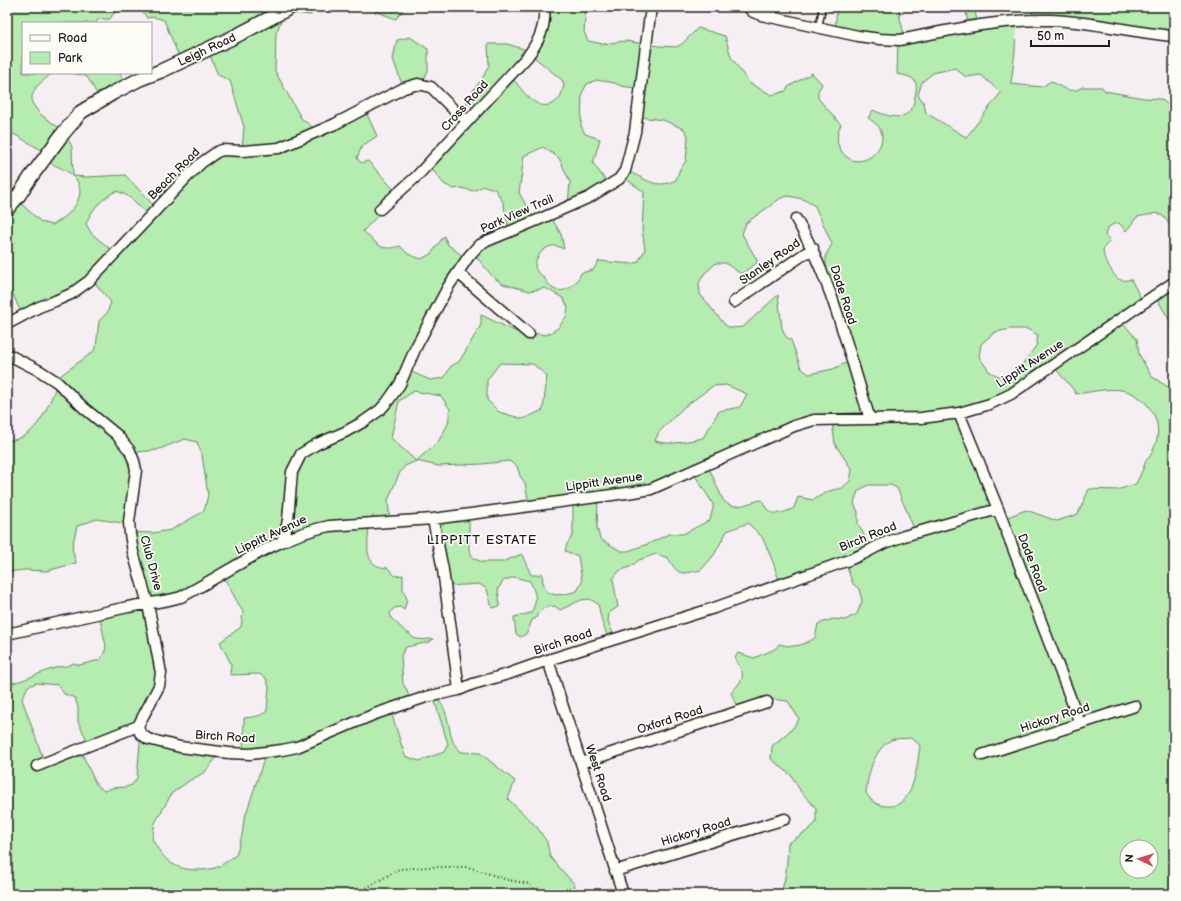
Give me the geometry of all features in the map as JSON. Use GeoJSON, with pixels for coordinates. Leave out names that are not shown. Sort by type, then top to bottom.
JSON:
{"type":"FeatureCollection","features":[{"type":"Feature","properties":{"kind":"street","name":"Leigh Road"},"geometry":{"type":"LineString","coordinates":[[152,74],[234,37],[291,7]]}},
{"type":"Feature","properties":{"kind":"street","name":"Cross Road"},"geometry":{"type":"LineString","coordinates":[[380,209],[417,176],[522,63],[534,48],[542,34],[545,21],[544,7]]}},
{"type":"Feature","properties":{"kind":"street","name":"Park View Trail"},"geometry":{"type":"LineString","coordinates":[[281,542],[285,534],[288,520],[292,472],[302,454],[317,444],[345,432],[363,422],[380,410],[388,401],[400,384],[416,347],[448,287],[478,246],[590,196],[619,179],[625,171],[635,132],[651,7]]}},
{"type":"Feature","properties":{"kind":"street"},"geometry":{"type":"LineString","coordinates":[[748,7],[753,12],[773,18],[858,36],[890,40],[1009,21],[1052,20],[1082,22],[1138,32],[1174,36]]}},
{"type":"Feature","properties":{"kind":"street","name":"Leigh Road"},"geometry":{"type":"LineString","coordinates":[[7,209],[19,196],[61,136],[81,112],[113,92],[151,74]]}},
{"type":"Feature","properties":{"kind":"street","name":"Beach Road"},"geometry":{"type":"LineString","coordinates":[[7,324],[39,307],[71,294],[89,281],[186,178],[201,163],[217,152],[222,150],[243,151],[279,148],[341,121],[404,88],[418,84],[431,87],[456,112],[468,121]]}},
{"type":"Feature","properties":{"kind":"street","name":"Stanley Road"},"geometry":{"type":"LineString","coordinates":[[734,302],[813,248],[796,219]]}},
{"type":"Feature","properties":{"kind":"street","name":"Dade Road"},"geometry":{"type":"LineString","coordinates":[[813,248],[823,272],[870,419]]}},
{"type":"Feature","properties":{"kind":"street"},"geometry":{"type":"LineString","coordinates":[[458,273],[529,334]]}},
{"type":"Feature","properties":{"kind":"street","name":"Lippitt Avenue"},"geometry":{"type":"LineString","coordinates":[[7,634],[181,596],[248,558],[281,542],[314,529],[329,526],[433,519],[651,489],[794,426],[814,420],[921,418],[959,413],[990,404],[1011,394],[1174,282]]}},
{"type":"Feature","properties":{"kind":"street","name":"Club Drive"},"geometry":{"type":"LineString","coordinates":[[7,354],[40,371],[57,382],[84,408],[117,435],[130,451],[136,470],[129,522],[130,534],[133,552],[148,604],[161,673],[159,686],[138,726]]}},
{"type":"Feature","properties":{"kind":"street","name":"Dade Road"},"geometry":{"type":"LineString","coordinates":[[959,413],[998,509],[1080,723]]}},
{"type":"Feature","properties":{"kind":"street","name":"Birch Road"},"geometry":{"type":"LineString","coordinates":[[138,726],[143,737],[152,741],[211,751],[252,754],[297,747],[375,714],[426,697],[459,690],[473,684],[714,608],[849,560],[882,544],[904,536],[998,509]]}},
{"type":"Feature","properties":{"kind":"street"},"geometry":{"type":"LineString","coordinates":[[433,519],[443,570],[459,690]]}},
{"type":"Feature","properties":{"kind":"street","name":"West Road"},"geometry":{"type":"LineString","coordinates":[[548,660],[623,894]]}},
{"type":"Feature","properties":{"kind":"street","name":"Oxford Road"},"geometry":{"type":"LineString","coordinates":[[581,763],[767,702]]}},
{"type":"Feature","properties":{"kind":"street","name":"Hickory Road"},"geometry":{"type":"LineString","coordinates":[[982,755],[1135,706]]}},
{"type":"Feature","properties":{"kind":"street"},"geometry":{"type":"LineString","coordinates":[[37,766],[138,726]]}},
{"type":"Feature","properties":{"kind":"street","name":"Hickory Road"},"geometry":{"type":"LineString","coordinates":[[615,870],[785,819]]}},
{"type":"Feature","properties":{"kind":"lane"},"geometry":{"type":"LineString","coordinates":[[773,18],[775,7]]}},
{"type":"Feature","properties":{"kind":"lane"},"geometry":{"type":"LineString","coordinates":[[818,28],[822,16],[822,7]]}},
{"type":"Feature","properties":{"kind":"path"},"geometry":{"type":"LineString","coordinates":[[356,894],[399,869],[428,866],[468,866],[508,880],[529,884],[540,894]]}},
{"type":"Feature","properties":{"kind":"green space"},"geometry":{"type":"Polygon","coordinates":[[[7,7],[313,7],[311,15],[285,12],[276,33],[275,71],[301,118],[317,131],[365,110],[377,136],[362,146],[357,158],[361,163],[368,161],[397,193],[396,196],[363,231],[380,246],[393,248],[400,246],[408,254],[421,259],[431,254],[444,236],[448,245],[467,259],[407,370],[430,380],[444,378],[451,366],[459,362],[481,325],[481,315],[515,331],[546,335],[557,329],[566,317],[568,307],[563,298],[545,288],[530,291],[503,284],[493,277],[474,254],[509,231],[503,202],[495,189],[484,186],[473,191],[461,188],[454,189],[444,184],[428,164],[477,111],[466,103],[482,79],[489,65],[488,44],[507,44],[533,52],[546,7],[586,7],[584,32],[588,41],[603,44],[625,41],[676,47],[682,44],[698,28],[725,36],[731,57],[749,83],[772,95],[786,91],[788,87],[812,73],[822,84],[818,91],[818,98],[841,125],[838,137],[840,149],[847,157],[856,161],[864,160],[872,156],[878,150],[881,142],[882,134],[878,126],[868,118],[873,110],[894,117],[905,115],[910,111],[913,105],[916,86],[914,80],[897,74],[898,41],[835,31],[837,7],[899,7],[905,38],[968,22],[965,7],[974,7],[978,25],[1016,23],[1015,51],[1011,84],[1042,87],[1051,81],[1070,90],[1082,87],[1102,87],[1105,91],[1144,98],[1161,99],[1174,110],[1174,230],[1163,216],[1157,213],[1137,217],[1126,231],[1119,223],[1114,224],[1108,228],[1106,232],[1105,235],[1111,241],[1103,250],[1103,254],[1115,276],[1122,280],[1131,279],[1141,299],[1120,320],[1137,339],[1139,354],[1151,376],[1174,391],[1174,894],[780,894],[785,876],[788,843],[807,831],[816,823],[816,808],[801,792],[791,775],[771,759],[772,746],[792,729],[799,719],[788,701],[770,699],[738,707],[731,693],[739,683],[742,676],[741,669],[735,658],[738,653],[754,658],[775,649],[779,644],[794,646],[806,643],[815,638],[818,624],[833,619],[845,620],[857,614],[862,601],[859,589],[853,584],[846,565],[781,587],[773,562],[762,537],[748,523],[727,531],[714,555],[701,570],[681,573],[675,568],[668,558],[656,554],[639,560],[630,567],[619,571],[613,579],[618,607],[609,613],[608,621],[616,641],[614,645],[611,645],[602,622],[598,604],[590,599],[581,600],[560,610],[555,606],[541,610],[536,618],[532,620],[527,633],[521,637],[516,634],[514,617],[531,613],[535,604],[534,590],[530,581],[514,577],[503,581],[498,589],[500,606],[492,608],[487,589],[479,584],[448,586],[438,520],[469,517],[469,549],[473,558],[482,562],[502,562],[522,554],[531,575],[538,575],[542,573],[545,588],[548,592],[557,595],[577,591],[582,582],[578,556],[565,551],[567,544],[573,535],[573,503],[529,505],[525,483],[520,476],[517,466],[509,461],[439,466],[416,461],[405,466],[399,474],[388,500],[390,523],[369,525],[368,540],[368,554],[374,564],[380,567],[388,568],[395,576],[403,575],[403,589],[407,599],[404,610],[400,607],[394,608],[390,613],[391,618],[413,638],[433,639],[430,642],[406,647],[401,655],[403,684],[407,690],[411,707],[392,715],[405,756],[419,761],[444,752],[448,744],[435,702],[439,701],[447,715],[453,742],[461,752],[480,753],[515,781],[508,799],[537,827],[547,842],[550,857],[575,885],[573,894],[7,894],[7,684],[20,681],[58,667],[68,666],[73,663],[79,665],[100,660],[106,646],[99,615],[147,605],[129,532],[153,533],[171,530],[204,511],[208,495],[202,455],[197,442],[185,439],[157,450],[137,452],[128,521],[122,523],[97,519],[77,526],[72,548],[76,563],[47,571],[24,570],[7,572],[7,441],[18,439],[34,428],[46,411],[58,382],[57,378],[93,352],[96,347],[99,321],[107,313],[111,302],[93,281],[22,315],[12,292],[7,286],[7,208],[18,201],[41,222],[52,225],[65,217],[71,211],[79,198],[80,190],[78,183],[73,176],[65,170],[48,162],[48,154],[7,130],[7,7]],[[124,8],[114,13],[110,19],[98,19],[96,22],[22,22],[22,74],[51,74],[36,87],[32,96],[32,103],[40,114],[65,132],[72,147],[73,176],[86,177],[125,175],[158,210],[216,155],[242,150],[244,127],[230,81],[218,75],[209,53],[182,64],[164,20],[154,17],[147,18],[143,12],[138,9],[124,8]],[[533,52],[511,76],[532,100],[538,104],[550,105],[560,98],[564,85],[562,80],[535,58],[533,52]],[[955,68],[933,73],[922,82],[918,95],[924,103],[926,113],[966,137],[1000,92],[981,75],[966,77],[955,68]],[[596,80],[587,84],[582,93],[581,126],[585,134],[600,139],[593,163],[608,184],[568,205],[570,182],[559,158],[543,147],[524,156],[519,193],[535,220],[552,219],[561,234],[564,249],[557,246],[546,248],[538,256],[535,263],[535,268],[552,288],[561,291],[570,288],[581,273],[593,270],[599,261],[632,264],[638,262],[645,250],[642,229],[644,192],[622,176],[629,172],[657,184],[669,183],[676,180],[680,169],[686,161],[688,136],[684,129],[663,120],[640,117],[641,89],[596,80]],[[116,191],[106,197],[94,209],[86,224],[91,233],[115,253],[149,217],[134,201],[126,195],[116,191]],[[788,196],[781,198],[746,223],[742,234],[757,260],[757,263],[741,274],[725,263],[716,263],[704,274],[699,283],[700,294],[725,325],[731,328],[743,327],[778,295],[782,328],[786,337],[791,340],[801,368],[809,374],[833,369],[852,360],[826,270],[826,255],[832,244],[815,206],[803,199],[788,196]],[[1011,329],[995,332],[981,344],[979,357],[990,372],[1003,378],[1021,366],[1036,346],[1038,335],[1027,329],[1011,329]],[[500,363],[487,380],[487,400],[499,412],[523,419],[543,410],[547,376],[533,364],[500,363]],[[1053,366],[963,413],[1002,519],[1026,510],[1057,521],[1078,514],[1089,489],[1117,490],[1136,484],[1146,460],[1150,456],[1158,433],[1154,416],[1145,402],[1137,396],[1123,390],[1103,390],[1076,394],[1053,366]],[[726,385],[713,386],[684,407],[659,432],[655,441],[667,443],[703,438],[719,411],[740,407],[747,394],[726,385]],[[414,391],[399,401],[391,438],[416,461],[438,442],[448,424],[450,409],[441,396],[414,391]],[[817,421],[709,468],[723,500],[728,504],[737,506],[762,500],[766,508],[773,513],[780,513],[794,508],[798,497],[813,500],[829,491],[842,488],[850,481],[852,470],[835,444],[832,422],[817,421]],[[694,474],[598,500],[597,527],[600,539],[621,551],[628,551],[648,544],[669,534],[683,534],[710,520],[713,508],[713,504],[694,474]],[[868,485],[858,491],[854,503],[858,512],[858,524],[873,551],[915,531],[897,488],[891,485],[868,485]],[[223,576],[150,605],[165,660],[164,684],[145,715],[142,725],[89,744],[78,722],[78,707],[75,698],[64,694],[58,685],[37,683],[28,686],[22,699],[44,761],[80,749],[96,784],[104,791],[112,788],[132,785],[137,778],[141,731],[150,739],[221,752],[205,772],[172,793],[155,823],[152,839],[165,858],[176,866],[190,870],[216,868],[236,855],[242,835],[244,820],[265,756],[243,753],[244,718],[259,716],[267,711],[269,687],[266,678],[259,674],[230,675],[231,664],[220,642],[241,627],[243,612],[223,576]],[[910,738],[895,739],[885,744],[880,750],[872,764],[866,793],[876,804],[885,806],[895,805],[902,801],[908,794],[915,775],[920,746],[910,738]]]}},
{"type":"Feature","properties":{"kind":"green space"},"geometry":{"type":"Polygon","coordinates":[[[373,7],[405,7],[396,19],[375,11],[373,7]]]}},
{"type":"Feature","properties":{"kind":"green space"},"geometry":{"type":"Polygon","coordinates":[[[1033,7],[1174,7],[1174,35],[1032,19],[1033,7]]]}},
{"type":"Feature","properties":{"kind":"green space"},"geometry":{"type":"Polygon","coordinates":[[[410,37],[428,49],[428,71],[422,84],[403,87],[393,59],[397,40],[410,37]]]}},
{"type":"Feature","properties":{"kind":"green space"},"geometry":{"type":"Polygon","coordinates":[[[76,74],[120,74],[126,86],[101,101],[88,78],[76,74]]]}},
{"type":"Feature","properties":{"kind":"green space"},"geometry":{"type":"Polygon","coordinates":[[[1174,284],[1174,350],[1171,346],[1170,321],[1157,299],[1174,284]]]}},
{"type":"Feature","properties":{"kind":"district","name":"LIPPITT ESTATE"},"geometry":{"type":"Point","coordinates":[482,540]}}]}
